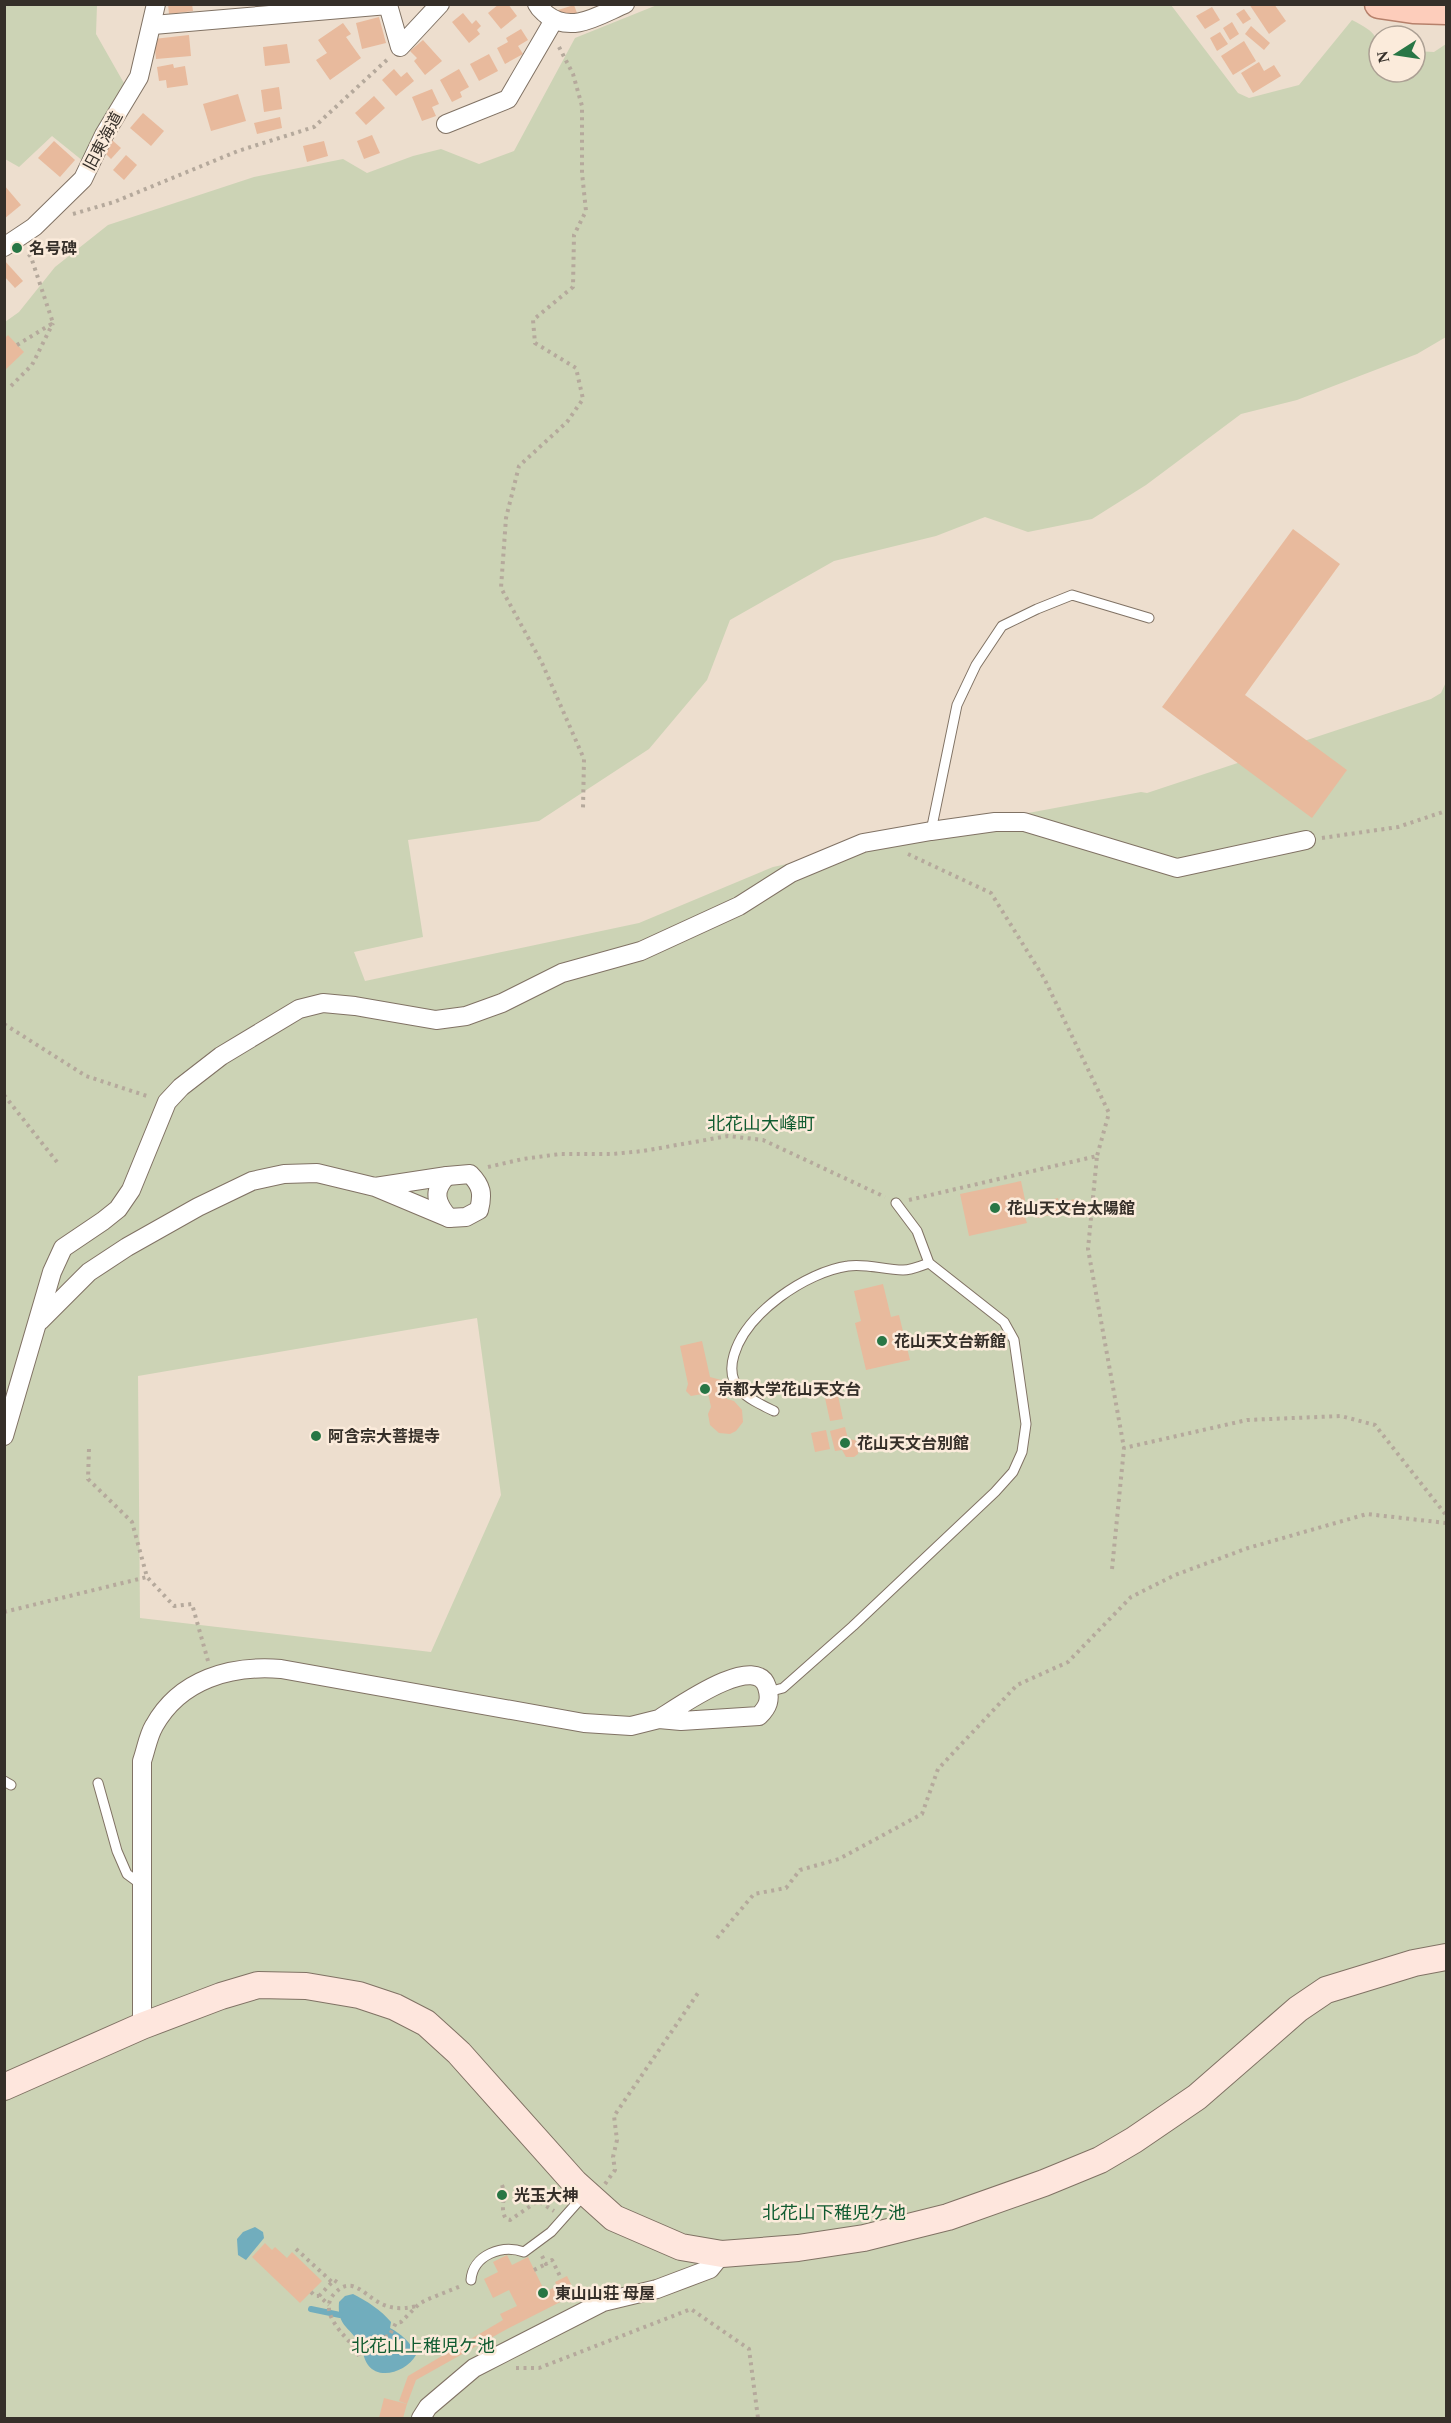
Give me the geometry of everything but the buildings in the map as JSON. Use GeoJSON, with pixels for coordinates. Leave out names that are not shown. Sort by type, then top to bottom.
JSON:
{"type":"FeatureCollection","features":[{"type":"Feature","properties":{"kind":"main road"},"geometry":{"type":"LineString","coordinates":[[1378,4],[1413,9],[1446,10]]}},
{"type":"Feature","properties":{"kind":"street","name":"旧東海道"},"geometry":{"type":"LineString","coordinates":[[8,244],[43,218],[83,179],[104,135],[139,77],[153,25],[156,4]]}},
{"type":"Feature","properties":{"kind":"street"},"geometry":{"type":"LineString","coordinates":[[400,47],[440,4]]}},
{"type":"Feature","properties":{"kind":"street"},"geometry":{"type":"LineString","coordinates":[[537,4],[539,9],[554,20],[567,25],[589,19],[625,4]]}},
{"type":"Feature","properties":{"kind":"street"},"geometry":{"type":"LineString","coordinates":[[153,25],[315,8],[388,5],[400,47]]}},
{"type":"Feature","properties":{"kind":"street"},"geometry":{"type":"LineString","coordinates":[[446,124],[508,99],[554,20]]}},
{"type":"Feature","properties":{"kind":"street"},"geometry":{"type":"LineString","coordinates":[[4,1436],[52,1272],[63,1248],[118,1209],[131,1190],[167,1102],[181,1087],[221,1056],[299,1009],[324,1003],[436,1020],[466,1016],[502,1004],[562,973],[641,951],[739,906],[791,873],[863,843],[877,840],[995,822],[1024,822],[1178,868],[1306,840]]}},
{"type":"Feature","properties":{"kind":"street"},"geometry":{"type":"LineString","coordinates":[[39,1322],[90,1272],[118,1253],[198,1207],[252,1181],[284,1174],[317,1173],[375,1187],[449,1218],[466,1217],[479,1210],[482,1196],[480,1184],[470,1174],[375,1187]]}},
{"type":"Feature","properties":{"kind":"street"},"geometry":{"type":"LineString","coordinates":[[447,1176],[440,1183],[437,1193],[439,1206],[449,1218]]}},
{"type":"Feature","properties":{"kind":"street"},"geometry":{"type":"LineString","coordinates":[[142,2026],[142,1761],[153,1727],[167,1707],[193,1684],[224,1671],[256,1667],[281,1669],[560,1720],[631,1726],[659,1719],[714,1687],[746,1674],[759,1676],[766,1683],[767,1708],[759,1716],[681,1721],[659,1719]]}},
{"type":"Feature","properties":{"kind":"street"},"geometry":{"type":"LineString","coordinates":[[4,2087],[142,2026],[220,1996],[258,1985],[306,1986],[359,1995],[395,2007],[426,2023],[459,2053],[586,2194],[615,2218],[681,2247],[722,2254],[798,2248],[864,2238],[948,2217],[1044,2183],[1100,2160],[1197,2097],[1298,2009],[1326,1990],[1414,1963],[1446,1957]]}},
{"type":"Feature","properties":{"kind":"street"},"geometry":{"type":"LineString","coordinates":[[422,2418],[428,2407],[474,2368],[603,2302],[657,2289],[710,2269],[722,2254]]}},
{"type":"Feature","properties":{"kind":"lane"},"geometry":{"type":"LineString","coordinates":[[931,831],[957,705],[976,665],[1002,626],[1072,595],[1149,618]]}},
{"type":"Feature","properties":{"kind":"lane"},"geometry":{"type":"LineString","coordinates":[[768,1692],[783,1688],[853,1626],[995,1492],[1013,1472],[1022,1452],[1026,1424],[1014,1340],[1005,1322],[929,1263],[917,1231],[896,1203]]}},
{"type":"Feature","properties":{"kind":"lane"},"geometry":{"type":"LineString","coordinates":[[774,1411],[748,1399],[735,1384],[731,1364],[737,1344],[753,1321],[792,1287],[819,1274],[849,1265],[905,1270],[929,1263]]}},
{"type":"Feature","properties":{"kind":"lane"},"geometry":{"type":"LineString","coordinates":[[98,1783],[117,1851],[127,1874],[142,1885]]}},
{"type":"Feature","properties":{"kind":"lane"},"geometry":{"type":"LineString","coordinates":[[469,2281],[477,2262],[490,2254],[508,2248],[524,2252],[541,2241],[586,2194]]}},
{"type":"Feature","properties":{"kind":"path"},"geometry":{"type":"LineString","coordinates":[[554,20],[560,51],[573,74],[582,106],[582,173],[586,211],[574,235],[573,287],[533,320],[535,343],[576,368],[583,399],[567,422],[519,466],[506,518],[501,588],[542,663],[585,759],[584,808]]}},
{"type":"Feature","properties":{"kind":"path"},"geometry":{"type":"LineString","coordinates":[[43,218],[67,216],[114,202],[238,150],[315,127],[400,47]]}},
{"type":"Feature","properties":{"kind":"path"},"geometry":{"type":"LineString","coordinates":[[8,244],[31,257],[53,323],[32,365],[11,386]]}},
{"type":"Feature","properties":{"kind":"path"},"geometry":{"type":"LineString","coordinates":[[17,345],[53,323]]}},
{"type":"Feature","properties":{"kind":"path"},"geometry":{"type":"LineString","coordinates":[[1306,840],[1398,827],[1446,811]]}},
{"type":"Feature","properties":{"kind":"path"},"geometry":{"type":"LineString","coordinates":[[877,840],[991,893],[1044,978],[1109,1113],[1097,1156],[1088,1249],[1124,1448],[1112,1569]]}},
{"type":"Feature","properties":{"kind":"path"},"geometry":{"type":"LineString","coordinates":[[4,1024],[86,1076],[167,1102]]}},
{"type":"Feature","properties":{"kind":"path"},"geometry":{"type":"LineString","coordinates":[[4,1095],[57,1162]]}},
{"type":"Feature","properties":{"kind":"path"},"geometry":{"type":"LineString","coordinates":[[482,1169],[523,1159],[560,1154],[613,1154],[728,1136],[744,1136],[763,1140],[864,1185],[896,1203],[1097,1156]]}},
{"type":"Feature","properties":{"kind":"path"},"geometry":{"type":"LineString","coordinates":[[1124,1448],[1247,1420],[1341,1416],[1375,1425],[1446,1515]]}},
{"type":"Feature","properties":{"kind":"path"},"geometry":{"type":"LineString","coordinates":[[89,1449],[88,1479],[132,1522],[147,1577],[174,1606],[192,1604],[212,1676]]}},
{"type":"Feature","properties":{"kind":"path"},"geometry":{"type":"LineString","coordinates":[[717,1938],[754,1894],[786,1888],[800,1870],[839,1859],[922,1814],[938,1770],[1017,1685],[1068,1662],[1131,1597],[1175,1575],[1248,1548],[1367,1514],[1446,1523]]}},
{"type":"Feature","properties":{"kind":"path"},"geometry":{"type":"LineString","coordinates":[[4,1612],[147,1577]]}},
{"type":"Feature","properties":{"kind":"path"},"geometry":{"type":"LineString","coordinates":[[613,2157],[617,2140],[614,2116],[700,1990]]}},
{"type":"Feature","properties":{"kind":"path"},"geometry":{"type":"LineString","coordinates":[[502,2185],[503,2209],[507,2219],[510,2220],[538,2201],[554,2211]]}},
{"type":"Feature","properties":{"kind":"path"},"geometry":{"type":"LineString","coordinates":[[296,2249],[338,2284],[352,2286],[387,2307],[417,2306]]}},
{"type":"Feature","properties":{"kind":"path"},"geometry":{"type":"LineString","coordinates":[[539,2250],[546,2264]]}},
{"type":"Feature","properties":{"kind":"path"},"geometry":{"type":"LineString","coordinates":[[534,2270],[552,2260],[560,2276]]}},
{"type":"Feature","properties":{"kind":"path"},"geometry":{"type":"LineString","coordinates":[[387,2336],[391,2329],[417,2306],[469,2281]]}},
{"type":"Feature","properties":{"kind":"path"},"geometry":{"type":"LineString","coordinates":[[320,2296],[338,2284]]}},
{"type":"Feature","properties":{"kind":"path"},"geometry":{"type":"LineString","coordinates":[[329,2305],[338,2284]]}},
{"type":"Feature","properties":{"kind":"path"},"geometry":{"type":"LineString","coordinates":[[311,2292],[315,2296],[320,2296],[329,2305],[330,2317],[355,2348],[358,2356]]}},
{"type":"Feature","properties":{"kind":"path"},"geometry":{"type":"LineString","coordinates":[[474,2368],[539,2368],[691,2309],[749,2349],[759,2418]]}},
{"type":"Feature","properties":{"kind":"path"},"geometry":{"type":"LineString","coordinates":[[355,2348],[373,2340]]}},
{"type":"Feature","properties":{"kind":"green space"},"geometry":{"type":"Polygon","coordinates":[[[4,5],[97,5],[96,34],[125,85],[83,161],[52,136],[19,167],[5,159],[4,5]]]}},
{"type":"Feature","properties":{"kind":"green space"},"geometry":{"type":"Polygon","coordinates":[[[657,5],[1171,5],[1238,93],[1249,98],[1299,85],[1352,20],[1367,29],[1367,84],[1427,84],[1427,52],[1434,52],[1446,44],[1446,337],[1417,354],[1297,400],[1241,414],[1146,485],[1092,519],[1028,532],[985,517],[936,536],[834,561],[730,620],[707,680],[649,749],[539,821],[408,840],[423,937],[354,952],[365,981],[639,923],[773,867],[1001,818],[1141,792],[1147,793],[1431,699],[1441,693],[1446,682],[1446,2418],[5,2418],[5,322],[19,312],[55,267],[108,225],[254,177],[343,159],[367,173],[413,156],[441,149],[479,164],[514,151],[575,38],[657,5]],[[477,1318],[138,1376],[140,1618],[431,1652],[501,1495],[477,1318]]]}},
{"type":"Feature","properties":{"kind":"water"},"geometry":{"type":"Polygon","coordinates":[[[255,2227],[263,2232],[264,2238],[246,2260],[238,2255],[237,2239],[243,2232],[255,2227]]]}},
{"type":"Feature","properties":{"kind":"water"},"geometry":{"type":"Polygon","coordinates":[[[353,2294],[383,2314],[391,2322],[390,2328],[411,2346],[416,2355],[406,2366],[386,2373],[373,2370],[368,2365],[359,2343],[344,2325],[340,2316],[339,2302],[345,2296],[353,2294]]]}},
{"type":"Feature","properties":{"kind":"waterway"},"geometry":{"type":"LineString","coordinates":[[311,2309],[340,2315]]}},
{"type":"Feature","properties":{"kind":"place","name":"名号碑"},"geometry":{"type":"Point","coordinates":[17,248]}},
{"type":"Feature","properties":{"kind":"place","name":"花山天文台太陽館"},"geometry":{"type":"Point","coordinates":[995,1208]}},
{"type":"Feature","properties":{"kind":"place","name":"花山天文台新館"},"geometry":{"type":"Point","coordinates":[882,1341]}},
{"type":"Feature","properties":{"kind":"place","name":"京都大学花山天文台"},"geometry":{"type":"Point","coordinates":[705,1389]}},
{"type":"Feature","properties":{"kind":"place","name":"阿含宗大菩提寺"},"geometry":{"type":"Point","coordinates":[316,1436]}},
{"type":"Feature","properties":{"kind":"place","name":"花山天文台別館"},"geometry":{"type":"Point","coordinates":[845,1443]}},
{"type":"Feature","properties":{"kind":"place","name":"光玉大神"},"geometry":{"type":"Point","coordinates":[502,2195]}},
{"type":"Feature","properties":{"kind":"place","name":"東山山荘 母屋"},"geometry":{"type":"Point","coordinates":[543,2293]}},
{"type":"Feature","properties":{"kind":"district","name":"北花山大峰町"},"geometry":{"type":"Point","coordinates":[761,1124]}},
{"type":"Feature","properties":{"kind":"district","name":"北花山下稚児ケ池"},"geometry":{"type":"Point","coordinates":[834,2213]}},
{"type":"Feature","properties":{"kind":"district","name":"北花山上稚児ケ池"},"geometry":{"type":"Point","coordinates":[423,2346]}}]}
